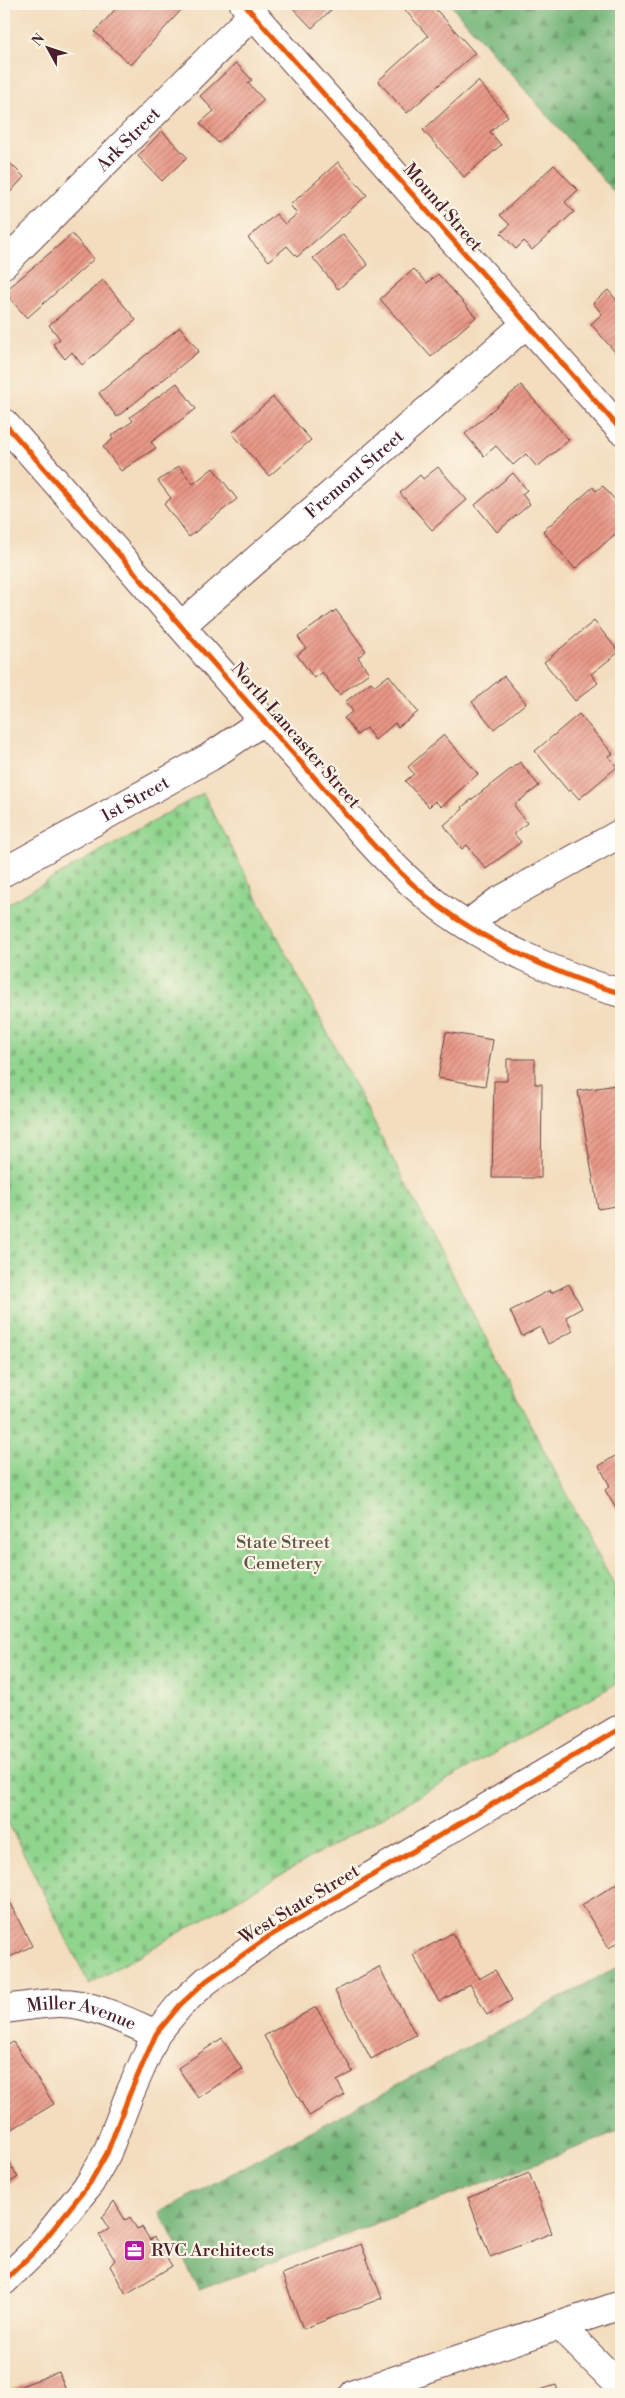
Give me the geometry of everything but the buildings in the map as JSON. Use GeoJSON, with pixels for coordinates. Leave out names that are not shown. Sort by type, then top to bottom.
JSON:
{"type":"FeatureCollection","features":[{"type":"Feature","properties":{"kind":"street","name":"Ark Street"},"geometry":{"type":"LineString","coordinates":[[4,264],[249,8]]}},
{"type":"Feature","properties":{"kind":"street","name":"Mound Street"},"geometry":{"type":"LineString","coordinates":[[249,8],[621,430]]}},
{"type":"Feature","properties":{"kind":"street","name":"Fremont Street"},"geometry":{"type":"LineString","coordinates":[[182,625],[527,323]]}},
{"type":"Feature","properties":{"kind":"street","name":"North Lancaster Street"},"geometry":{"type":"LineString","coordinates":[[4,423],[264,721],[394,866],[421,891],[467,925],[550,968],[621,993]]}},
{"type":"Feature","properties":{"kind":"street","name":"1st Street"},"geometry":{"type":"LineString","coordinates":[[4,872],[210,757],[264,721]]}},
{"type":"Feature","properties":{"kind":"street"},"geometry":{"type":"LineString","coordinates":[[467,925],[496,902],[621,833]]}},
{"type":"Feature","properties":{"kind":"street","name":"West State Street"},"geometry":{"type":"LineString","coordinates":[[4,2281],[42,2243],[90,2183],[110,2146],[130,2093],[156,2034],[180,2005],[206,1981],[236,1957],[621,1728]]}},
{"type":"Feature","properties":{"kind":"street","name":"Miller Avenue"},"geometry":{"type":"LineString","coordinates":[[4,2009],[42,2004],[79,2005],[120,2018],[156,2034]]}},
{"type":"Feature","properties":{"kind":"street"},"geometry":{"type":"LineString","coordinates":[[354,2394],[621,2305]]}},
{"type":"Feature","properties":{"kind":"street"},"geometry":{"type":"LineString","coordinates":[[559,2325],[621,2387]]}},
{"type":"Feature","properties":{"kind":"green space"},"geometry":{"type":"Polygon","coordinates":[[[450,4],[621,4],[621,200],[450,4]]]}},
{"type":"Feature","properties":{"kind":"green space","name":"State Street Cemetery"},"geometry":{"type":"Polygon","coordinates":[[[203,793],[621,1599],[621,1681],[89,1984],[4,1814],[4,906],[203,793]]]}},
{"type":"Feature","properties":{"kind":"green space"},"geometry":{"type":"Polygon","coordinates":[[[621,1965],[621,2131],[199,2290],[160,2212],[621,1965]]]}},
{"type":"Feature","properties":{"kind":"cycle path"},"geometry":{"type":"LineString","coordinates":[[244,4],[621,430]]}},
{"type":"Feature","properties":{"kind":"cycle path"},"geometry":{"type":"LineString","coordinates":[[4,423],[348,817],[401,874],[440,907],[503,946],[576,978],[621,993]]}},
{"type":"Feature","properties":{"kind":"cycle path"},"geometry":{"type":"LineString","coordinates":[[4,2281],[37,2249],[90,2183],[107,2153],[130,2093],[156,2034],[180,2005],[206,1981],[268,1937],[621,1728]]}},
{"type":"Feature","properties":{"kind":"place","name":"RVC Architects"},"geometry":{"type":"Point","coordinates":[135,2250]}}]}
